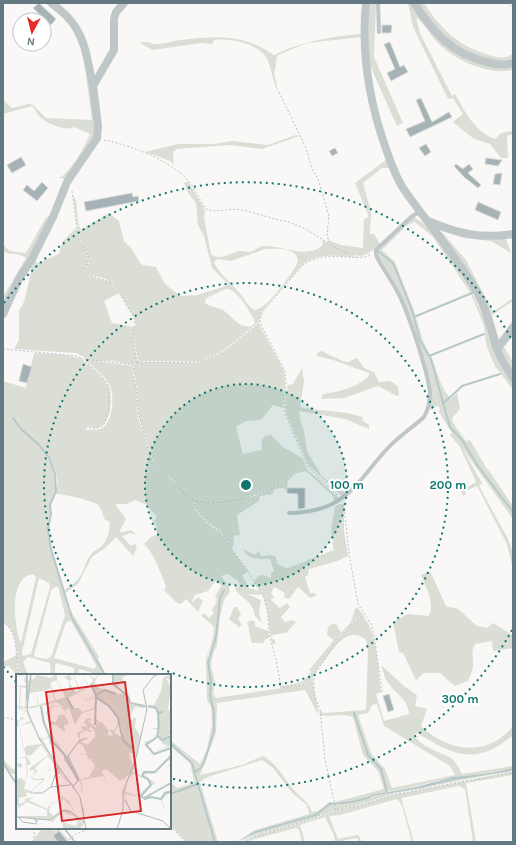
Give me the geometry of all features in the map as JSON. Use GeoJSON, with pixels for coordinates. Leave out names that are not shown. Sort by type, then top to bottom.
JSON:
{"type":"FeatureCollection","features":[{"type":"Feature","properties":{"kind":"street"},"geometry":{"type":"LineString","coordinates":[[3,314],[20,277],[32,259],[53,217],[70,176],[97,138],[98,126],[93,86],[84,46],[76,27],[70,18],[52,3]]}},
{"type":"Feature","properties":{"kind":"street"},"geometry":{"type":"LineString","coordinates":[[93,86],[114,50],[114,19],[116,12],[124,3]]}},
{"type":"Feature","properties":{"kind":"street"},"geometry":{"type":"LineString","coordinates":[[366,3],[364,45],[367,72],[372,103],[390,159],[403,187],[464,270],[479,295],[486,310],[497,349],[513,378]]}},
{"type":"Feature","properties":{"kind":"street"},"geometry":{"type":"LineString","coordinates":[[414,3],[445,42],[459,52],[496,64],[513,63]]}},
{"type":"Feature","properties":{"kind":"street"},"geometry":{"type":"LineString","coordinates":[[428,221],[455,232],[465,234],[489,236],[513,234]]}},
{"type":"Feature","properties":{"kind":"street"},"geometry":{"type":"LineString","coordinates":[[497,349],[513,328]]}},
{"type":"Feature","properties":{"kind":"lane"},"geometry":{"type":"LineString","coordinates":[[378,3],[378,32]]}},
{"type":"Feature","properties":{"kind":"lane"},"geometry":{"type":"LineString","coordinates":[[290,512],[306,512],[316,510],[342,499],[354,489],[388,447],[424,417],[428,404],[429,387],[405,309],[398,292],[379,261],[376,250],[410,218],[420,211]]}},
{"type":"Feature","properties":{"kind":"path"},"geometry":{"type":"LineString","coordinates":[[506,3],[513,8]]}},
{"type":"Feature","properties":{"kind":"path"},"geometry":{"type":"LineString","coordinates":[[279,92],[306,148],[312,169],[318,179],[329,216],[327,235],[330,245]]}},
{"type":"Feature","properties":{"kind":"path"},"geometry":{"type":"LineString","coordinates":[[97,138],[125,144],[171,166],[188,181],[206,209],[215,211],[242,210],[284,221],[314,234],[330,245],[358,258]]}},
{"type":"Feature","properties":{"kind":"path"},"geometry":{"type":"LineString","coordinates":[[70,176],[78,237],[88,256],[88,263],[84,272],[96,278],[111,281],[134,318],[135,325],[133,340],[137,362],[133,372],[139,416],[154,467],[160,473],[172,478],[186,495],[201,502],[250,497],[283,482],[296,472],[309,470]]}},
{"type":"Feature","properties":{"kind":"path"},"geometry":{"type":"LineString","coordinates":[[137,362],[200,363],[221,351],[260,322],[263,312],[309,260],[324,257],[365,257],[376,250]]}},
{"type":"Feature","properties":{"kind":"path"},"geometry":{"type":"LineString","coordinates":[[260,322],[285,371],[285,413],[309,470],[344,502],[349,554],[358,604],[371,624],[374,635],[382,693]]}},
{"type":"Feature","properties":{"kind":"path"},"geometry":{"type":"LineString","coordinates":[[3,349],[52,353],[92,361],[113,361],[135,365]]}},
{"type":"Feature","properties":{"kind":"path"},"geometry":{"type":"LineString","coordinates":[[80,358],[100,374],[110,391],[109,412],[105,424],[96,428],[86,428]]}},
{"type":"Feature","properties":{"kind":"path"},"geometry":{"type":"LineString","coordinates":[[195,500],[194,506],[204,519],[219,532],[248,572],[264,598],[268,614],[268,634],[276,659],[281,688],[303,685],[314,675],[340,637],[354,622],[364,615]]}},
{"type":"Feature","properties":{"kind":"path"},"geometry":{"type":"LineString","coordinates":[[3,622],[16,639],[18,666],[21,674]]}},
{"type":"Feature","properties":{"kind":"path"},"geometry":{"type":"LineString","coordinates":[[314,675],[314,694],[319,705],[326,760],[336,810]]}},
{"type":"Feature","properties":{"kind":"path"},"geometry":{"type":"LineString","coordinates":[[3,717],[16,720]]}},
{"type":"Feature","properties":{"kind":"path"},"geometry":{"type":"LineString","coordinates":[[243,842],[259,835],[312,820],[325,813],[359,806],[388,796],[513,772]]}},
{"type":"Feature","properties":{"kind":"path"},"geometry":{"type":"LineString","coordinates":[[171,827],[185,842]]}},
{"type":"Feature","properties":{"kind":"path"},"geometry":{"type":"LineString","coordinates":[[33,842],[35,829]]}},
{"type":"Feature","properties":{"kind":"path"},"geometry":{"type":"LineString","coordinates":[[53,829],[60,831],[69,840],[76,834],[88,829]]}},
{"type":"Feature","properties":{"kind":"shaded area"},"geometry":{"type":"Polygon","coordinates":[[[369,3],[376,3],[374,57],[403,123],[397,126],[368,61],[369,3]]]}},
{"type":"Feature","properties":{"kind":"shaded area"},"geometry":{"type":"Polygon","coordinates":[[[408,3],[411,3],[435,34],[450,49],[471,60],[506,68],[513,67],[513,70],[493,71],[461,60],[443,48],[416,18],[420,33],[452,96],[455,94],[471,121],[482,132],[495,139],[501,133],[513,131],[513,134],[507,136],[508,158],[501,158],[490,144],[474,139],[453,122],[463,114],[453,98],[448,99],[413,27],[408,3]]]}},
{"type":"Feature","properties":{"kind":"shaded area"},"geometry":{"type":"Polygon","coordinates":[[[418,3],[424,3],[437,21],[459,42],[495,57],[501,58],[513,54],[513,61],[495,62],[485,60],[456,48],[442,36],[418,3]]]}},
{"type":"Feature","properties":{"kind":"shaded area"},"geometry":{"type":"Polygon","coordinates":[[[70,25],[83,45],[96,126],[94,136],[66,179],[59,178],[68,171],[81,152],[90,134],[74,127],[61,128],[51,124],[40,117],[32,106],[3,114],[3,100],[12,108],[29,104],[33,105],[46,118],[92,120],[84,61],[80,46],[70,25]]]}},
{"type":"Feature","properties":{"kind":"shaded area"},"geometry":{"type":"Polygon","coordinates":[[[361,34],[361,37],[307,43],[278,55],[274,72],[278,92],[266,57],[256,48],[242,42],[214,40],[212,44],[201,43],[153,50],[140,43],[145,42],[161,44],[177,40],[217,37],[251,43],[274,55],[296,46],[317,40],[361,34]]]}},
{"type":"Feature","properties":{"kind":"shaded area"},"geometry":{"type":"Polygon","coordinates":[[[296,135],[299,136],[262,149],[230,145],[177,149],[173,152],[174,164],[168,160],[145,152],[178,144],[213,144],[232,141],[268,145],[296,135]]]}},
{"type":"Feature","properties":{"kind":"shaded area"},"geometry":{"type":"Polygon","coordinates":[[[386,160],[389,168],[382,168],[363,183],[371,212],[370,234],[374,234],[380,244],[368,253],[359,256],[338,250],[327,240],[341,245],[363,248],[364,219],[369,217],[355,183],[386,160]]]}},
{"type":"Feature","properties":{"kind":"shaded area"},"geometry":{"type":"Polygon","coordinates":[[[188,181],[205,210],[204,218],[211,254],[215,256],[223,257],[240,251],[249,252],[263,246],[271,246],[302,252],[310,251],[323,245],[322,240],[353,257],[321,257],[309,260],[303,264],[262,311],[259,322],[221,351],[200,362],[138,361],[134,340],[135,330],[133,340],[137,362],[134,365],[113,361],[92,361],[76,353],[14,349],[19,340],[19,310],[24,302],[32,269],[30,267],[33,260],[38,263],[59,254],[63,241],[76,228],[80,242],[87,256],[88,263],[84,272],[96,278],[111,282],[85,272],[89,263],[88,256],[79,237],[73,195],[81,230],[109,213],[119,221],[124,241],[132,249],[140,263],[143,265],[156,267],[165,284],[180,296],[197,295],[226,286],[228,284],[212,268],[204,236],[198,225],[196,203],[188,193],[184,183],[188,181]],[[265,249],[231,261],[217,259],[214,262],[222,275],[239,292],[249,306],[255,310],[260,308],[273,297],[286,281],[298,261],[293,252],[282,249],[265,249]],[[111,282],[119,293],[104,301],[112,323],[135,327],[134,317],[114,284],[111,282]],[[226,289],[206,298],[205,303],[223,310],[243,326],[252,326],[255,322],[250,313],[235,292],[226,289]]]}},
{"type":"Feature","properties":{"kind":"shaded area"},"geometry":{"type":"Polygon","coordinates":[[[50,215],[3,309],[3,297],[26,258],[3,251],[3,245],[10,251],[26,253],[45,219],[50,215]]]}},
{"type":"Feature","properties":{"kind":"shaded area"},"geometry":{"type":"Polygon","coordinates":[[[414,217],[427,226],[467,281],[513,383],[513,390],[495,366],[491,357],[486,344],[484,326],[471,294],[433,237],[415,222],[406,226],[382,250],[395,262],[416,316],[414,316],[394,263],[379,250],[414,217]]]}},
{"type":"Feature","properties":{"kind":"shaded area"},"geometry":{"type":"Polygon","coordinates":[[[435,224],[466,260],[493,312],[513,298],[513,301],[492,315],[499,340],[502,338],[513,320],[513,323],[499,344],[493,324],[435,224]]]}},
{"type":"Feature","properties":{"kind":"shaded area"},"geometry":{"type":"Polygon","coordinates":[[[453,234],[505,236],[511,253],[491,241],[463,238],[453,234]]]}},
{"type":"Feature","properties":{"kind":"shaded area"},"geometry":{"type":"Polygon","coordinates":[[[378,251],[393,264],[411,310],[420,340],[430,361],[450,427],[462,441],[478,466],[513,513],[513,519],[462,448],[482,483],[479,486],[508,539],[513,553],[513,570],[507,544],[477,486],[465,491],[466,494],[463,496],[461,491],[476,482],[460,447],[450,435],[452,433],[439,412],[440,408],[437,406],[430,410],[431,388],[406,308],[378,257],[378,251]]]}},
{"type":"Feature","properties":{"kind":"shaded area"},"geometry":{"type":"Polygon","coordinates":[[[416,317],[423,340],[430,355],[421,339],[416,317]]]}},
{"type":"Feature","properties":{"kind":"shaded area"},"geometry":{"type":"Polygon","coordinates":[[[259,324],[284,371],[285,385],[283,408],[273,405],[261,420],[246,421],[236,427],[243,454],[261,450],[262,440],[265,436],[271,435],[283,447],[302,458],[307,469],[299,470],[271,488],[247,497],[221,502],[197,500],[187,495],[172,478],[155,467],[139,416],[137,386],[133,369],[137,362],[200,363],[222,352],[259,324]]]}},
{"type":"Feature","properties":{"kind":"shaded area"},"geometry":{"type":"Polygon","coordinates":[[[513,330],[513,336],[504,347],[513,362],[513,372],[500,348],[513,330]]]}},
{"type":"Feature","properties":{"kind":"shaded area"},"geometry":{"type":"Polygon","coordinates":[[[321,351],[348,362],[357,358],[364,368],[374,372],[379,382],[390,381],[398,386],[399,395],[397,396],[378,386],[344,398],[321,399],[323,394],[336,392],[354,386],[369,376],[369,373],[317,356],[318,352],[321,351]]]}},
{"type":"Feature","properties":{"kind":"shaded area"},"geometry":{"type":"Polygon","coordinates":[[[34,353],[66,355],[78,358],[100,375],[110,390],[111,401],[107,419],[101,426],[94,428],[86,427],[86,430],[100,429],[107,423],[111,413],[112,394],[111,388],[104,377],[85,360],[134,366],[132,372],[136,386],[138,417],[154,467],[158,471],[168,476],[195,500],[193,506],[201,517],[219,532],[248,572],[242,575],[249,588],[259,591],[261,595],[247,594],[261,600],[259,613],[262,623],[255,616],[250,604],[236,591],[235,588],[240,585],[238,581],[228,574],[221,576],[229,587],[230,592],[224,600],[220,617],[217,646],[213,653],[211,666],[215,682],[213,694],[216,698],[303,685],[313,678],[319,716],[305,690],[217,703],[216,733],[200,775],[242,765],[263,756],[276,766],[292,788],[308,804],[312,812],[318,811],[329,802],[334,802],[327,804],[315,814],[255,831],[235,842],[255,830],[309,814],[307,805],[293,794],[273,768],[262,760],[208,777],[200,782],[218,842],[216,842],[193,763],[171,743],[171,741],[200,764],[207,749],[212,724],[211,707],[207,700],[206,659],[213,638],[214,627],[201,615],[205,614],[209,618],[214,613],[212,610],[217,599],[215,597],[221,586],[216,580],[208,591],[195,595],[192,601],[193,602],[198,597],[203,601],[198,612],[186,599],[181,604],[177,603],[164,590],[166,586],[157,564],[144,544],[151,537],[157,535],[157,527],[154,521],[157,517],[147,505],[135,500],[127,504],[115,504],[126,519],[119,533],[132,530],[136,535],[131,533],[122,536],[131,546],[135,544],[137,547],[133,556],[116,537],[105,548],[92,557],[78,584],[64,594],[71,618],[103,674],[94,674],[79,669],[78,674],[74,674],[74,668],[57,663],[55,665],[55,674],[51,674],[50,663],[28,657],[23,662],[28,674],[22,674],[19,668],[13,634],[3,621],[3,381],[26,388],[34,353]],[[12,416],[19,428],[34,442],[18,425],[12,416]],[[41,448],[53,470],[56,487],[50,504],[51,514],[48,529],[51,549],[63,591],[79,578],[90,555],[103,545],[107,539],[110,524],[109,521],[105,520],[100,508],[95,503],[56,494],[58,481],[55,470],[41,448]],[[33,574],[25,577],[16,593],[16,626],[21,643],[36,577],[33,574]],[[39,578],[22,652],[23,656],[31,654],[50,587],[49,583],[39,578]],[[58,587],[51,590],[34,655],[35,657],[47,659],[51,657],[65,615],[58,587]],[[225,590],[221,593],[219,598],[215,636],[207,662],[211,682],[209,695],[214,712],[213,730],[201,768],[196,772],[202,769],[214,731],[215,712],[210,695],[212,682],[208,662],[216,636],[220,598],[225,590]],[[68,621],[65,625],[54,658],[95,669],[96,665],[71,621],[68,621]]]}},
{"type":"Feature","properties":{"kind":"shaded area"},"geometry":{"type":"Polygon","coordinates":[[[429,356],[431,356],[441,383],[450,398],[443,403],[429,356]]]}},
{"type":"Feature","properties":{"kind":"shaded area"},"geometry":{"type":"Polygon","coordinates":[[[302,368],[304,382],[300,406],[302,408],[347,413],[363,417],[362,420],[369,425],[369,429],[345,419],[299,411],[307,451],[321,475],[339,491],[349,493],[343,497],[308,465],[286,413],[285,400],[288,385],[293,384],[302,368]]]}},
{"type":"Feature","properties":{"kind":"shaded area"},"geometry":{"type":"Polygon","coordinates":[[[457,393],[460,409],[452,418],[453,423],[466,441],[470,440],[487,469],[513,506],[513,511],[479,466],[462,440],[450,426],[444,405],[457,393]]]}},
{"type":"Feature","properties":{"kind":"shaded area"},"geometry":{"type":"Polygon","coordinates":[[[301,470],[308,470],[340,499],[335,502],[332,495],[306,471],[297,473],[288,480],[287,490],[283,488],[275,489],[272,494],[260,496],[259,501],[237,515],[240,535],[234,536],[233,547],[231,548],[220,531],[205,519],[194,506],[196,500],[212,503],[255,496],[283,483],[301,470]]]}},
{"type":"Feature","properties":{"kind":"shaded area"},"geometry":{"type":"Polygon","coordinates":[[[343,504],[344,506],[344,531],[348,556],[337,561],[309,569],[308,575],[305,577],[310,593],[315,593],[316,596],[310,598],[298,587],[289,599],[284,597],[285,593],[274,587],[271,593],[274,597],[271,600],[280,608],[287,603],[290,607],[281,617],[285,622],[292,620],[296,622],[286,633],[272,635],[271,637],[276,642],[273,645],[270,634],[268,612],[265,601],[254,582],[258,576],[262,575],[271,578],[271,573],[274,571],[270,559],[258,559],[251,557],[245,553],[243,549],[255,555],[259,551],[261,556],[271,555],[276,557],[277,563],[288,568],[334,550],[331,532],[332,523],[335,506],[343,504]]]}},
{"type":"Feature","properties":{"kind":"shaded area"},"geometry":{"type":"Polygon","coordinates":[[[430,571],[446,606],[458,609],[477,626],[487,628],[493,623],[513,635],[513,648],[493,651],[492,641],[475,644],[473,651],[473,667],[468,681],[455,686],[440,673],[424,673],[416,680],[403,653],[399,652],[393,622],[408,614],[429,616],[431,611],[430,600],[421,575],[430,571]]]}},
{"type":"Feature","properties":{"kind":"shaded area"},"geometry":{"type":"Polygon","coordinates":[[[234,607],[237,607],[241,615],[238,618],[242,626],[239,627],[229,619],[234,607]]]}},
{"type":"Feature","properties":{"kind":"shaded area"},"geometry":{"type":"Polygon","coordinates":[[[357,607],[363,615],[354,621],[339,637],[311,679],[303,684],[282,688],[282,686],[302,681],[308,676],[311,672],[309,670],[334,640],[327,635],[328,627],[332,624],[336,624],[341,633],[351,622],[357,607]]]}},
{"type":"Feature","properties":{"kind":"shaded area"},"geometry":{"type":"Polygon","coordinates":[[[69,608],[99,657],[98,659],[106,674],[106,674],[76,624],[69,608]]]}},
{"type":"Feature","properties":{"kind":"shaded area"},"geometry":{"type":"Polygon","coordinates":[[[363,616],[372,633],[375,643],[381,692],[376,694],[384,721],[409,714],[406,704],[386,680],[381,665],[405,687],[417,695],[415,706],[427,709],[421,726],[432,735],[443,741],[455,746],[468,748],[480,747],[492,743],[503,736],[513,726],[513,735],[500,745],[488,751],[476,754],[454,752],[417,733],[414,735],[421,743],[451,758],[456,763],[462,774],[513,766],[513,768],[491,773],[455,777],[397,790],[388,791],[387,788],[387,792],[368,798],[348,802],[335,802],[384,789],[378,771],[363,755],[353,717],[345,715],[320,716],[320,710],[324,713],[366,710],[368,651],[366,640],[359,636],[352,635],[346,637],[334,648],[320,666],[339,638],[363,616]],[[377,704],[372,705],[368,713],[358,715],[371,753],[385,769],[392,788],[455,775],[450,766],[384,726],[377,704]]]}},
{"type":"Feature","properties":{"kind":"shaded area"},"geometry":{"type":"Polygon","coordinates":[[[251,620],[255,622],[255,626],[268,631],[269,638],[265,639],[264,643],[252,643],[247,623],[251,620]]]}},
{"type":"Feature","properties":{"kind":"shaded area"},"geometry":{"type":"Polygon","coordinates":[[[17,655],[17,666],[21,674],[16,674],[9,666],[3,666],[3,662],[17,655]]]}},
{"type":"Feature","properties":{"kind":"shaded area"},"geometry":{"type":"Polygon","coordinates":[[[171,744],[192,763],[197,784],[171,793],[171,783],[177,788],[194,783],[190,763],[171,747],[171,744]]]}},
{"type":"Feature","properties":{"kind":"shaded area"},"geometry":{"type":"Polygon","coordinates":[[[3,759],[11,768],[16,770],[16,775],[10,773],[3,762],[3,759]]]}},
{"type":"Feature","properties":{"kind":"shaded area"},"geometry":{"type":"Polygon","coordinates":[[[513,768],[513,770],[507,772],[454,780],[423,788],[372,796],[369,799],[352,803],[330,805],[316,816],[256,833],[237,842],[255,831],[315,814],[329,803],[352,801],[371,795],[416,787],[453,777],[491,773],[513,768]]]}},
{"type":"Feature","properties":{"kind":"shaded area"},"geometry":{"type":"Polygon","coordinates":[[[513,770],[423,788],[454,780],[513,770]]]}},
{"type":"Feature","properties":{"kind":"shaded area"},"geometry":{"type":"Polygon","coordinates":[[[513,772],[513,775],[466,783],[476,842],[473,842],[465,789],[459,786],[401,798],[414,842],[412,842],[402,806],[397,799],[340,815],[329,816],[338,839],[358,835],[362,842],[359,842],[357,838],[335,842],[334,835],[325,817],[300,825],[305,842],[302,842],[299,830],[296,828],[244,842],[259,835],[312,820],[329,812],[359,806],[389,796],[513,772]]]}},
{"type":"Feature","properties":{"kind":"shaded area"},"geometry":{"type":"Polygon","coordinates":[[[197,785],[215,842],[186,842],[171,826],[171,794],[197,785]]]}},
{"type":"Feature","properties":{"kind":"shaded area"},"geometry":{"type":"Polygon","coordinates":[[[423,788],[388,795],[359,805],[329,811],[312,819],[259,834],[240,842],[256,833],[316,816],[330,805],[352,803],[369,799],[372,796],[423,788]]]}},
{"type":"Feature","properties":{"kind":"shaded area"},"geometry":{"type":"Polygon","coordinates":[[[42,829],[47,829],[60,832],[70,842],[33,842],[35,837],[42,829]]]}},
{"type":"Feature","properties":{"kind":"building"},"geometry":{"type":"Polygon","coordinates":[[[39,3],[49,12],[37,12],[33,8],[39,3]]]}},
{"type":"Feature","properties":{"kind":"building"},"geometry":{"type":"Polygon","coordinates":[[[52,15],[56,19],[52,24],[52,15]]]}},
{"type":"Feature","properties":{"kind":"building"},"geometry":{"type":"Polygon","coordinates":[[[382,25],[392,25],[391,33],[382,33],[382,25]]]}},
{"type":"Feature","properties":{"kind":"building"},"geometry":{"type":"Polygon","coordinates":[[[390,42],[400,67],[404,65],[408,72],[391,81],[387,73],[395,69],[384,44],[390,42]]]}},
{"type":"Feature","properties":{"kind":"building"},"geometry":{"type":"Polygon","coordinates":[[[421,98],[432,122],[449,112],[452,117],[410,137],[406,129],[425,121],[416,100],[421,98]]]}},
{"type":"Feature","properties":{"kind":"building"},"geometry":{"type":"Polygon","coordinates":[[[426,144],[431,152],[425,156],[419,148],[426,144]]]}},
{"type":"Feature","properties":{"kind":"building"},"geometry":{"type":"Polygon","coordinates":[[[335,148],[338,153],[332,156],[329,151],[335,148]]]}},
{"type":"Feature","properties":{"kind":"building"},"geometry":{"type":"Polygon","coordinates":[[[21,157],[26,165],[12,173],[7,165],[21,157]]]}},
{"type":"Feature","properties":{"kind":"building"},"geometry":{"type":"Polygon","coordinates":[[[486,158],[502,160],[498,166],[485,164],[486,158]]]}},
{"type":"Feature","properties":{"kind":"building"},"geometry":{"type":"Polygon","coordinates":[[[456,164],[463,169],[469,164],[473,169],[468,173],[481,185],[478,188],[464,177],[454,166],[456,164]]]}},
{"type":"Feature","properties":{"kind":"building"},"geometry":{"type":"Polygon","coordinates":[[[502,173],[500,185],[493,184],[495,174],[502,173]]]}},
{"type":"Feature","properties":{"kind":"building"},"geometry":{"type":"Polygon","coordinates":[[[42,182],[48,188],[37,201],[23,190],[27,185],[34,191],[42,182]]]}},
{"type":"Feature","properties":{"kind":"building"},"geometry":{"type":"Polygon","coordinates":[[[132,193],[133,197],[138,196],[139,201],[86,211],[84,202],[132,193]]]}},
{"type":"Feature","properties":{"kind":"building"},"geometry":{"type":"Polygon","coordinates":[[[478,202],[501,212],[498,220],[475,210],[478,202]]]}},
{"type":"Feature","properties":{"kind":"building"},"geometry":{"type":"Polygon","coordinates":[[[23,364],[32,367],[27,383],[19,381],[23,364]]]}},
{"type":"Feature","properties":{"kind":"building"},"geometry":{"type":"Polygon","coordinates":[[[287,488],[305,488],[305,508],[298,509],[298,494],[287,493],[287,488]]]}},
{"type":"Feature","properties":{"kind":"building"},"geometry":{"type":"Polygon","coordinates":[[[389,694],[394,710],[388,712],[383,696],[389,694]]]}},
{"type":"Feature","properties":{"kind":"building"},"geometry":{"type":"Polygon","coordinates":[[[59,831],[68,842],[58,842],[53,836],[59,831]]]}},
{"type":"Feature","properties":{"kind":"waterway"},"geometry":{"type":"LineString","coordinates":[[378,251],[393,263],[412,310],[420,340],[431,360],[450,427],[462,440],[478,466],[513,512]]}},
{"type":"Feature","properties":{"kind":"waterway"},"geometry":{"type":"LineString","coordinates":[[414,317],[472,293]]}},
{"type":"Feature","properties":{"kind":"waterway"},"geometry":{"type":"LineString","coordinates":[[429,356],[484,334]]}},
{"type":"Feature","properties":{"kind":"waterway"},"geometry":{"type":"LineString","coordinates":[[443,404],[462,386],[500,374]]}},
{"type":"Feature","properties":{"kind":"waterway"},"geometry":{"type":"LineString","coordinates":[[13,418],[20,428],[39,445],[49,458],[55,474],[56,491],[50,505],[51,514],[48,529],[51,549],[72,618],[104,674]]}},
{"type":"Feature","properties":{"kind":"waterway"},"geometry":{"type":"LineString","coordinates":[[195,772],[201,768],[205,760],[214,730],[214,712],[210,695],[211,682],[208,662],[216,636],[220,598],[224,590]]}},
{"type":"Feature","properties":{"kind":"waterway"},"geometry":{"type":"LineString","coordinates":[[354,713],[368,755],[381,769],[387,792]]}},
{"type":"Feature","properties":{"kind":"waterway"},"geometry":{"type":"LineString","coordinates":[[171,744],[192,763],[215,842]]}},
{"type":"Feature","properties":{"kind":"waterway"},"geometry":{"type":"LineString","coordinates":[[3,763],[16,783]]}},
{"type":"Feature","properties":{"kind":"waterway"},"geometry":{"type":"LineString","coordinates":[[171,794],[198,784]]}},
{"type":"Feature","properties":{"kind":"waterway"},"geometry":{"type":"LineString","coordinates":[[65,829],[75,842]]}}]}
